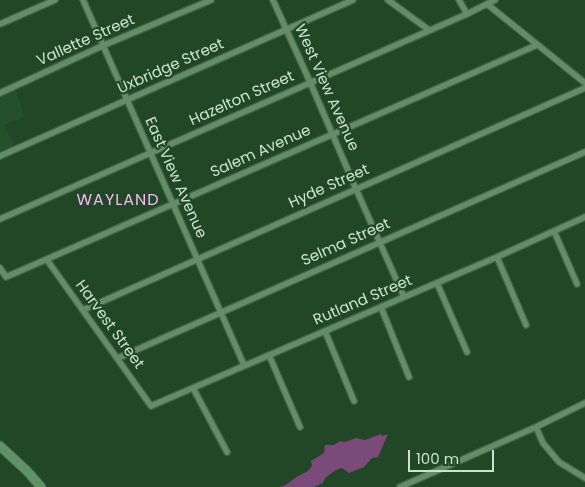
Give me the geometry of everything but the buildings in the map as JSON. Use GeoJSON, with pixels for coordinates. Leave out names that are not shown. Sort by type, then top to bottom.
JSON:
{"type":"FeatureCollection","features":[{"type":"Feature","properties":{"kind":"main road"},"geometry":{"type":"LineString","coordinates":[[0,446],[27,471],[40,487]]}},
{"type":"Feature","properties":{"kind":"street"},"geometry":{"type":"LineString","coordinates":[[0,24],[55,0]]}},
{"type":"Feature","properties":{"kind":"street","name":"East View Avenue"},"geometry":{"type":"LineString","coordinates":[[83,0],[244,365]]}},
{"type":"Feature","properties":{"kind":"street","name":"Vallette Street"},"geometry":{"type":"LineString","coordinates":[[0,93],[102,46],[211,0]]}},
{"type":"Feature","properties":{"kind":"street","name":"West View Avenue"},"geometry":{"type":"LineString","coordinates":[[272,0],[404,297]]}},
{"type":"Feature","properties":{"kind":"street","name":"Uxbridge Street"},"geometry":{"type":"LineString","coordinates":[[0,156],[353,0]]}},
{"type":"Feature","properties":{"kind":"street"},"geometry":{"type":"LineString","coordinates":[[388,0],[429,30]]}},
{"type":"Feature","properties":{"kind":"street"},"geometry":{"type":"LineString","coordinates":[[459,0],[467,14]]}},
{"type":"Feature","properties":{"kind":"street","name":"Hazelton Street"},"geometry":{"type":"LineString","coordinates":[[0,220],[495,0]]}},
{"type":"Feature","properties":{"kind":"street"},"geometry":{"type":"LineString","coordinates":[[487,4],[585,83]]}},
{"type":"Feature","properties":{"kind":"street","name":"Salem Avenue"},"geometry":{"type":"LineString","coordinates":[[0,268],[6,277],[47,260],[537,45]]}},
{"type":"Feature","properties":{"kind":"street","name":"Hyde Street"},"geometry":{"type":"LineString","coordinates":[[83,310],[585,88]]}},
{"type":"Feature","properties":{"kind":"street","name":"Selma Street"},"geometry":{"type":"LineString","coordinates":[[118,358],[585,152]]}},
{"type":"Feature","properties":{"kind":"street","name":"Rutland Street"},"geometry":{"type":"LineString","coordinates":[[151,406],[497,257],[585,217]]}},
{"type":"Feature","properties":{"kind":"street"},"geometry":{"type":"LineString","coordinates":[[554,231],[577,284]]}},
{"type":"Feature","properties":{"kind":"street"},"geometry":{"type":"LineString","coordinates":[[497,257],[526,325]]}},
{"type":"Feature","properties":{"kind":"street","name":"Harvest Street"},"geometry":{"type":"LineString","coordinates":[[47,260],[151,406]]}},
{"type":"Feature","properties":{"kind":"street"},"geometry":{"type":"LineString","coordinates":[[437,283],[467,352]]}},
{"type":"Feature","properties":{"kind":"street"},"geometry":{"type":"LineString","coordinates":[[381,307],[410,376]]}},
{"type":"Feature","properties":{"kind":"street"},"geometry":{"type":"LineString","coordinates":[[325,331],[354,401]]}},
{"type":"Feature","properties":{"kind":"street"},"geometry":{"type":"LineString","coordinates":[[269,354],[300,427]]}},
{"type":"Feature","properties":{"kind":"street"},"geometry":{"type":"LineString","coordinates":[[193,388],[227,452]]}},
{"type":"Feature","properties":{"kind":"street"},"geometry":{"type":"LineString","coordinates":[[400,487],[414,484],[585,403]]}},
{"type":"Feature","properties":{"kind":"street"},"geometry":{"type":"LineString","coordinates":[[536,427],[543,443],[559,462],[585,478]]}},
{"type":"Feature","properties":{"kind":"shaded area"},"geometry":{"type":"Polygon","coordinates":[[[14,87],[21,105],[23,117],[4,125],[15,149],[0,156],[0,92],[14,87]]]}},
{"type":"Feature","properties":{"kind":"shaded area"},"geometry":{"type":"Polygon","coordinates":[[[381,434],[382,436],[388,434],[378,457],[372,458],[364,467],[349,473],[342,468],[336,470],[325,478],[323,483],[314,487],[279,487],[284,486],[308,471],[312,466],[311,461],[324,453],[325,445],[334,445],[340,441],[345,442],[356,438],[365,440],[381,434]]]}},
{"type":"Feature","properties":{"kind":"district","name":"WAYLAND"},"geometry":{"type":"Point","coordinates":[118,201]}}]}
